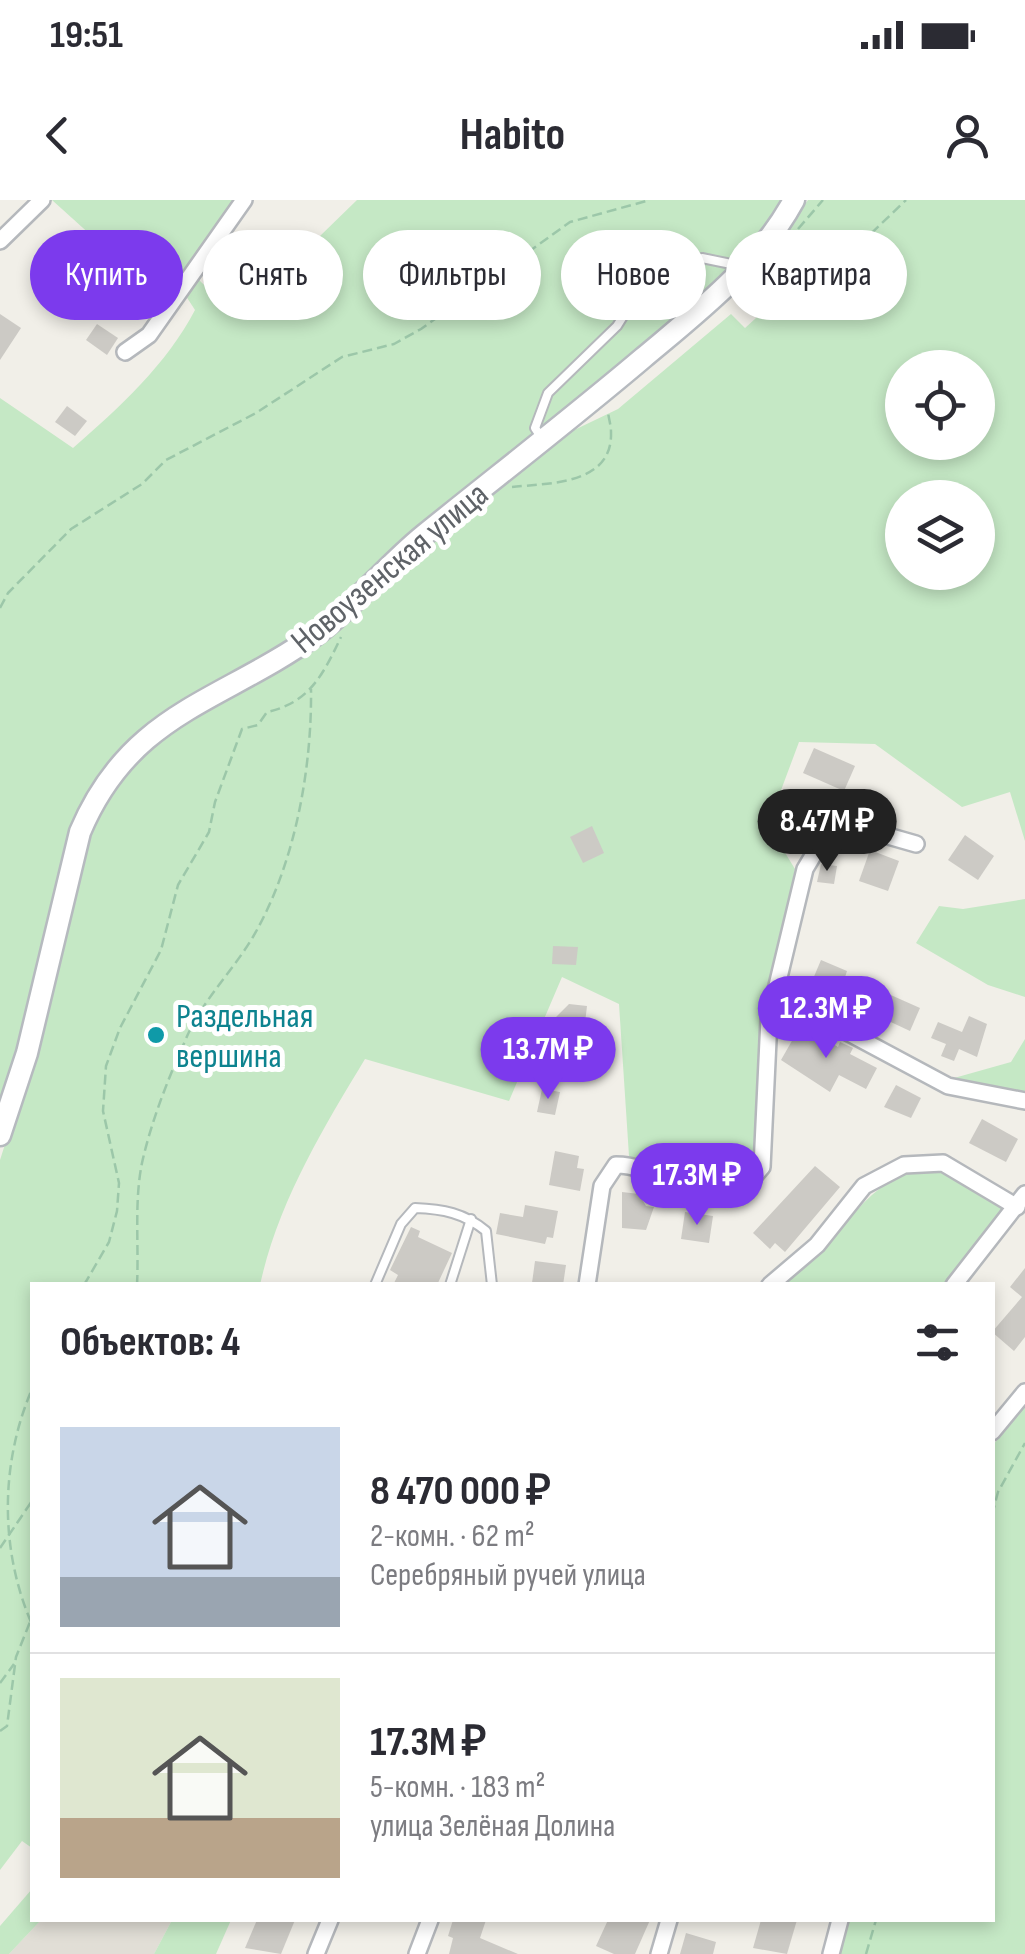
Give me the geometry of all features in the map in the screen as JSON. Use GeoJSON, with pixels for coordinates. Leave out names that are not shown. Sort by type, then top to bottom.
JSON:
{"type":"FeatureCollection","features":[{"type":"Feature","properties":{"kind":"main road","name":"Новоузенская улица"},"geometry":{"type":"LineString","coordinates":[[776,230],[794,200]]}},
{"type":"Feature","properties":{"kind":"main road","name":"Новоузенская улица"},"geometry":{"type":"LineString","coordinates":[[0,1134],[27,1053],[80,832],[94,798],[115,767],[136,745],[186,708],[266,668],[322,630],[418,539],[726,293]]}},
{"type":"Feature","properties":{"kind":"street"},"geometry":{"type":"LineString","coordinates":[[0,241],[42,200]]}},
{"type":"Feature","properties":{"kind":"street"},"geometry":{"type":"LineString","coordinates":[[125,352],[149,335],[244,200]]}},
{"type":"Feature","properties":{"kind":"street"},"geometry":{"type":"LineString","coordinates":[[588,1282],[602,1186],[616,1165],[627,1165],[674,1188],[706,1196],[724,1196],[753,1181],[762,1167],[769,1019],[805,869],[830,827],[853,826],[916,844]]}},
{"type":"Feature","properties":{"kind":"street"},"geometry":{"type":"LineString","coordinates":[[774,999],[788,1000],[948,1086],[1025,1102]]}},
{"type":"Feature","properties":{"kind":"street"},"geometry":{"type":"LineString","coordinates":[[774,1282],[818,1244],[864,1186],[904,1165],[943,1163],[1021,1201],[956,1282]]}},
{"type":"Feature","properties":{"kind":"street"},"geometry":{"type":"LineString","coordinates":[[995,1428],[1025,1392]]}},
{"type":"Feature","properties":{"kind":"street"},"geometry":{"type":"LineString","coordinates":[[316,1954],[329,1922]]}},
{"type":"Feature","properties":{"kind":"street"},"geometry":{"type":"LineString","coordinates":[[417,1954],[429,1922]]}},
{"type":"Feature","properties":{"kind":"street"},"geometry":{"type":"LineString","coordinates":[[659,1954],[667,1922]]}},
{"type":"Feature","properties":{"kind":"street"},"geometry":{"type":"LineString","coordinates":[[830,1954],[839,1922]]}},
{"type":"Feature","properties":{"kind":"lane"},"geometry":{"type":"LineString","coordinates":[[543,439],[535,428],[548,393],[617,326],[627,310],[679,264],[702,258],[726,267]]}},
{"type":"Feature","properties":{"kind":"lane"},"geometry":{"type":"LineString","coordinates":[[375,1282],[401,1224],[415,1208],[445,1209],[472,1219],[486,1230],[492,1282]]}},
{"type":"Feature","properties":{"kind":"lane"},"geometry":{"type":"LineString","coordinates":[[451,1282],[472,1219]]}},
{"type":"Feature","properties":{"kind":"path"},"geometry":{"type":"LineString","coordinates":[[0,608],[8,593],[71,529],[142,484],[166,460],[256,413],[342,358],[408,337],[570,222],[650,200]]}},
{"type":"Feature","properties":{"kind":"path"},"geometry":{"type":"LineString","coordinates":[[797,230],[823,200]]}},
{"type":"Feature","properties":{"kind":"path"},"geometry":{"type":"LineString","coordinates":[[875,230],[906,200]]}},
{"type":"Feature","properties":{"kind":"path"},"geometry":{"type":"LineString","coordinates":[[504,488],[584,477],[606,458],[611,434],[606,411],[621,398]]}},
{"type":"Feature","properties":{"kind":"path"},"geometry":{"type":"LineString","coordinates":[[86,1282],[108,1242],[118,1212],[119,1183],[102,1111],[106,1066],[120,1028],[161,950],[178,884],[209,832],[215,802],[242,729],[258,725],[267,712],[293,706],[311,689],[341,636]]}},
{"type":"Feature","properties":{"kind":"path"},"geometry":{"type":"LineString","coordinates":[[137,1282],[142,1164],[186,1038],[208,996],[260,924],[281,868],[296,820],[308,751],[311,689]]}},
{"type":"Feature","properties":{"kind":"path"},"geometry":{"type":"LineString","coordinates":[[30,1396],[2,1500],[3,1543],[19,1601],[30,1617]]}},
{"type":"Feature","properties":{"kind":"path"},"geometry":{"type":"LineString","coordinates":[[995,1504],[1025,1443]]}},
{"type":"Feature","properties":{"kind":"path"},"geometry":{"type":"LineString","coordinates":[[0,1548],[30,1505]]}},
{"type":"Feature","properties":{"kind":"path"},"geometry":{"type":"LineString","coordinates":[[0,1731],[7,1726],[16,1662],[30,1625]]}},
{"type":"Feature","properties":{"kind":"path"},"geometry":{"type":"LineString","coordinates":[[0,1683],[16,1662]]}},
{"type":"Feature","properties":{"kind":"path"},"geometry":{"type":"LineString","coordinates":[[866,1954],[875,1922]]}},
{"type":"Feature","properties":{"kind":"shaded area"},"geometry":{"type":"Polygon","coordinates":[[[39,1922],[171,1922],[154,1954],[9,1954],[39,1922]]]}},
{"type":"Feature","properties":{"kind":"green space"},"geometry":{"type":"Polygon","coordinates":[[[52,200],[240,200],[219,230],[203,230],[203,253],[183,281],[183,230],[85,230],[52,200]]]}},
{"type":"Feature","properties":{"kind":"green space"},"geometry":{"type":"Polygon","coordinates":[[[357,200],[785,200],[762,230],[726,230],[726,274],[706,292],[706,230],[561,230],[561,320],[673,320],[319,623],[178,706],[118,755],[94,788],[74,827],[19,1049],[0,1107],[0,398],[73,448],[124,401],[171,349],[195,310],[184,293],[198,279],[203,284],[203,320],[343,320],[343,230],[326,230],[357,200]]]}},
{"type":"Feature","properties":{"kind":"green space"},"geometry":{"type":"Polygon","coordinates":[[[808,200],[1025,200],[1025,841],[1010,792],[962,807],[875,744],[799,742],[768,825],[795,869],[763,1021],[754,1165],[746,1178],[723,1190],[675,1182],[629,1156],[619,1004],[562,977],[509,1101],[365,1059],[290,1196],[261,1282],[30,1282],[30,1847],[22,1841],[0,1870],[0,1160],[34,1054],[89,834],[103,800],[127,766],[568,433],[618,409],[726,318],[737,320],[745,328],[754,320],[907,320],[907,230],[787,230],[808,200]]]}},
{"type":"Feature","properties":{"kind":"green space"},"geometry":{"type":"Polygon","coordinates":[[[1025,899],[1025,997],[988,985],[916,943],[939,906],[963,909],[1025,899]]]}},
{"type":"Feature","properties":{"kind":"green space"},"geometry":{"type":"Polygon","coordinates":[[[1025,1039],[1025,1095],[947,1080],[1011,1062],[1025,1039]]]}},
{"type":"Feature","properties":{"kind":"green space"},"geometry":{"type":"Polygon","coordinates":[[[941,1167],[1003,1208],[1002,1216],[949,1282],[784,1282],[818,1254],[873,1194],[918,1171],[941,1167]]]}},
{"type":"Feature","properties":{"kind":"green space"},"geometry":{"type":"Polygon","coordinates":[[[1025,1404],[1025,1954],[839,1954],[848,1922],[995,1922],[995,1442],[1025,1404]]]}},
{"type":"Feature","properties":{"kind":"green space"},"geometry":{"type":"Polygon","coordinates":[[[30,1891],[30,1922],[39,1922],[9,1954],[0,1954],[0,1926],[30,1891]]]}},
{"type":"Feature","properties":{"kind":"green space"},"geometry":{"type":"Polygon","coordinates":[[[171,1922],[230,1922],[216,1954],[154,1954],[171,1922]]]}},
{"type":"Feature","properties":{"kind":"building"},"geometry":{"type":"Polygon","coordinates":[[[0,314],[21,328],[0,360],[0,314]]]}},
{"type":"Feature","properties":{"kind":"building"},"geometry":{"type":"Polygon","coordinates":[[[97,324],[118,338],[107,355],[86,340],[97,324]]]}},
{"type":"Feature","properties":{"kind":"building"},"geometry":{"type":"Polygon","coordinates":[[[67,406],[87,421],[75,436],[55,422],[67,406]]]}},
{"type":"Feature","properties":{"kind":"building"},"geometry":{"type":"Polygon","coordinates":[[[814,748],[855,766],[844,791],[803,773],[814,748]]]}},
{"type":"Feature","properties":{"kind":"building"},"geometry":{"type":"Polygon","coordinates":[[[800,817],[816,824],[804,849],[789,843],[800,817]]]}},
{"type":"Feature","properties":{"kind":"building"},"geometry":{"type":"Polygon","coordinates":[[[592,826],[604,853],[583,863],[570,837],[592,826]]]}},
{"type":"Feature","properties":{"kind":"building"},"geometry":{"type":"Polygon","coordinates":[[[965,835],[994,856],[978,880],[948,860],[965,835]]]}},
{"type":"Feature","properties":{"kind":"building"},"geometry":{"type":"Polygon","coordinates":[[[870,850],[899,861],[888,891],[859,881],[870,850]]]}},
{"type":"Feature","properties":{"kind":"building"},"geometry":{"type":"Polygon","coordinates":[[[821,864],[837,866],[834,884],[817,882],[821,864]]]}},
{"type":"Feature","properties":{"kind":"building"},"geometry":{"type":"Polygon","coordinates":[[[553,946],[578,947],[576,965],[552,964],[553,946]]]}},
{"type":"Feature","properties":{"kind":"building"},"geometry":{"type":"Polygon","coordinates":[[[821,960],[847,971],[835,1008],[824,1004],[828,994],[810,986],[821,960]]]}},
{"type":"Feature","properties":{"kind":"building"},"geometry":{"type":"Polygon","coordinates":[[[875,988],[920,1008],[910,1031],[865,1010],[875,988]]]}},
{"type":"Feature","properties":{"kind":"building"},"geometry":{"type":"Polygon","coordinates":[[[569,1004],[587,1006],[585,1023],[597,1024],[594,1051],[550,1046],[553,1020],[569,1004]]]}},
{"type":"Feature","properties":{"kind":"building"},"geometry":{"type":"Polygon","coordinates":[[[969,1016],[987,1024],[977,1057],[959,1049],[954,1061],[941,1056],[946,1044],[931,1038],[938,1022],[962,1032],[969,1016]]]}},
{"type":"Feature","properties":{"kind":"building"},"geometry":{"type":"Polygon","coordinates":[[[801,1025],[838,1047],[840,1042],[853,1048],[850,1054],[877,1068],[866,1089],[839,1075],[830,1092],[781,1060],[801,1025]]]}},
{"type":"Feature","properties":{"kind":"building"},"geometry":{"type":"Polygon","coordinates":[[[896,1085],[921,1098],[911,1118],[884,1107],[896,1085]]]}},
{"type":"Feature","properties":{"kind":"building"},"geometry":{"type":"Polygon","coordinates":[[[542,1089],[560,1092],[555,1115],[537,1112],[542,1089]]]}},
{"type":"Feature","properties":{"kind":"building"},"geometry":{"type":"Polygon","coordinates":[[[982,1119],[1018,1139],[1006,1162],[969,1143],[982,1119]]]}},
{"type":"Feature","properties":{"kind":"building"},"geometry":{"type":"Polygon","coordinates":[[[555,1151],[579,1156],[577,1168],[584,1169],[580,1191],[549,1185],[555,1151]]]}},
{"type":"Feature","properties":{"kind":"building"},"geometry":{"type":"Polygon","coordinates":[[[815,1166],[840,1187],[785,1252],[775,1243],[770,1249],[753,1233],[815,1166]]]}},
{"type":"Feature","properties":{"kind":"building"},"geometry":{"type":"Polygon","coordinates":[[[622,1192],[639,1194],[646,1206],[654,1207],[646,1230],[622,1228],[622,1192]]]}},
{"type":"Feature","properties":{"kind":"building"},"geometry":{"type":"Polygon","coordinates":[[[525,1205],[558,1211],[553,1238],[547,1237],[545,1244],[496,1234],[500,1213],[523,1217],[525,1205]]]}},
{"type":"Feature","properties":{"kind":"building"},"geometry":{"type":"Polygon","coordinates":[[[685,1212],[713,1216],[709,1243],[681,1239],[685,1212]]]}},
{"type":"Feature","properties":{"kind":"building"},"geometry":{"type":"Polygon","coordinates":[[[411,1227],[420,1231],[418,1237],[452,1253],[438,1282],[394,1282],[398,1275],[390,1270],[411,1227]]]}},
{"type":"Feature","properties":{"kind":"building"},"geometry":{"type":"Polygon","coordinates":[[[535,1261],[566,1265],[563,1282],[532,1282],[535,1261]]]}},
{"type":"Feature","properties":{"kind":"building"},"geometry":{"type":"Polygon","coordinates":[[[1025,1268],[1025,1337],[1014,1351],[995,1335],[995,1328],[1022,1297],[1010,1287],[1025,1268]]]}},
{"type":"Feature","properties":{"kind":"building"},"geometry":{"type":"Polygon","coordinates":[[[256,1922],[294,1922],[281,1954],[245,1948],[256,1922]]]}},
{"type":"Feature","properties":{"kind":"building"},"geometry":{"type":"Polygon","coordinates":[[[452,1922],[485,1922],[480,1938],[518,1954],[449,1954],[453,1938],[448,1936],[452,1922]]]}},
{"type":"Feature","properties":{"kind":"building"},"geometry":{"type":"Polygon","coordinates":[[[607,1922],[649,1922],[635,1954],[614,1954],[596,1946],[607,1922]]]}},
{"type":"Feature","properties":{"kind":"building"},"geometry":{"type":"Polygon","coordinates":[[[760,1922],[796,1922],[787,1954],[753,1948],[760,1922]]]}},
{"type":"Feature","properties":{"kind":"building"},"geometry":{"type":"Polygon","coordinates":[[[686,1933],[716,1942],[713,1954],[680,1954],[686,1933]]]}},
{"type":"Feature","properties":{"kind":"place","name":"Раздельная вершина"},"geometry":{"type":"Point","coordinates":[156,1035]}}]}
